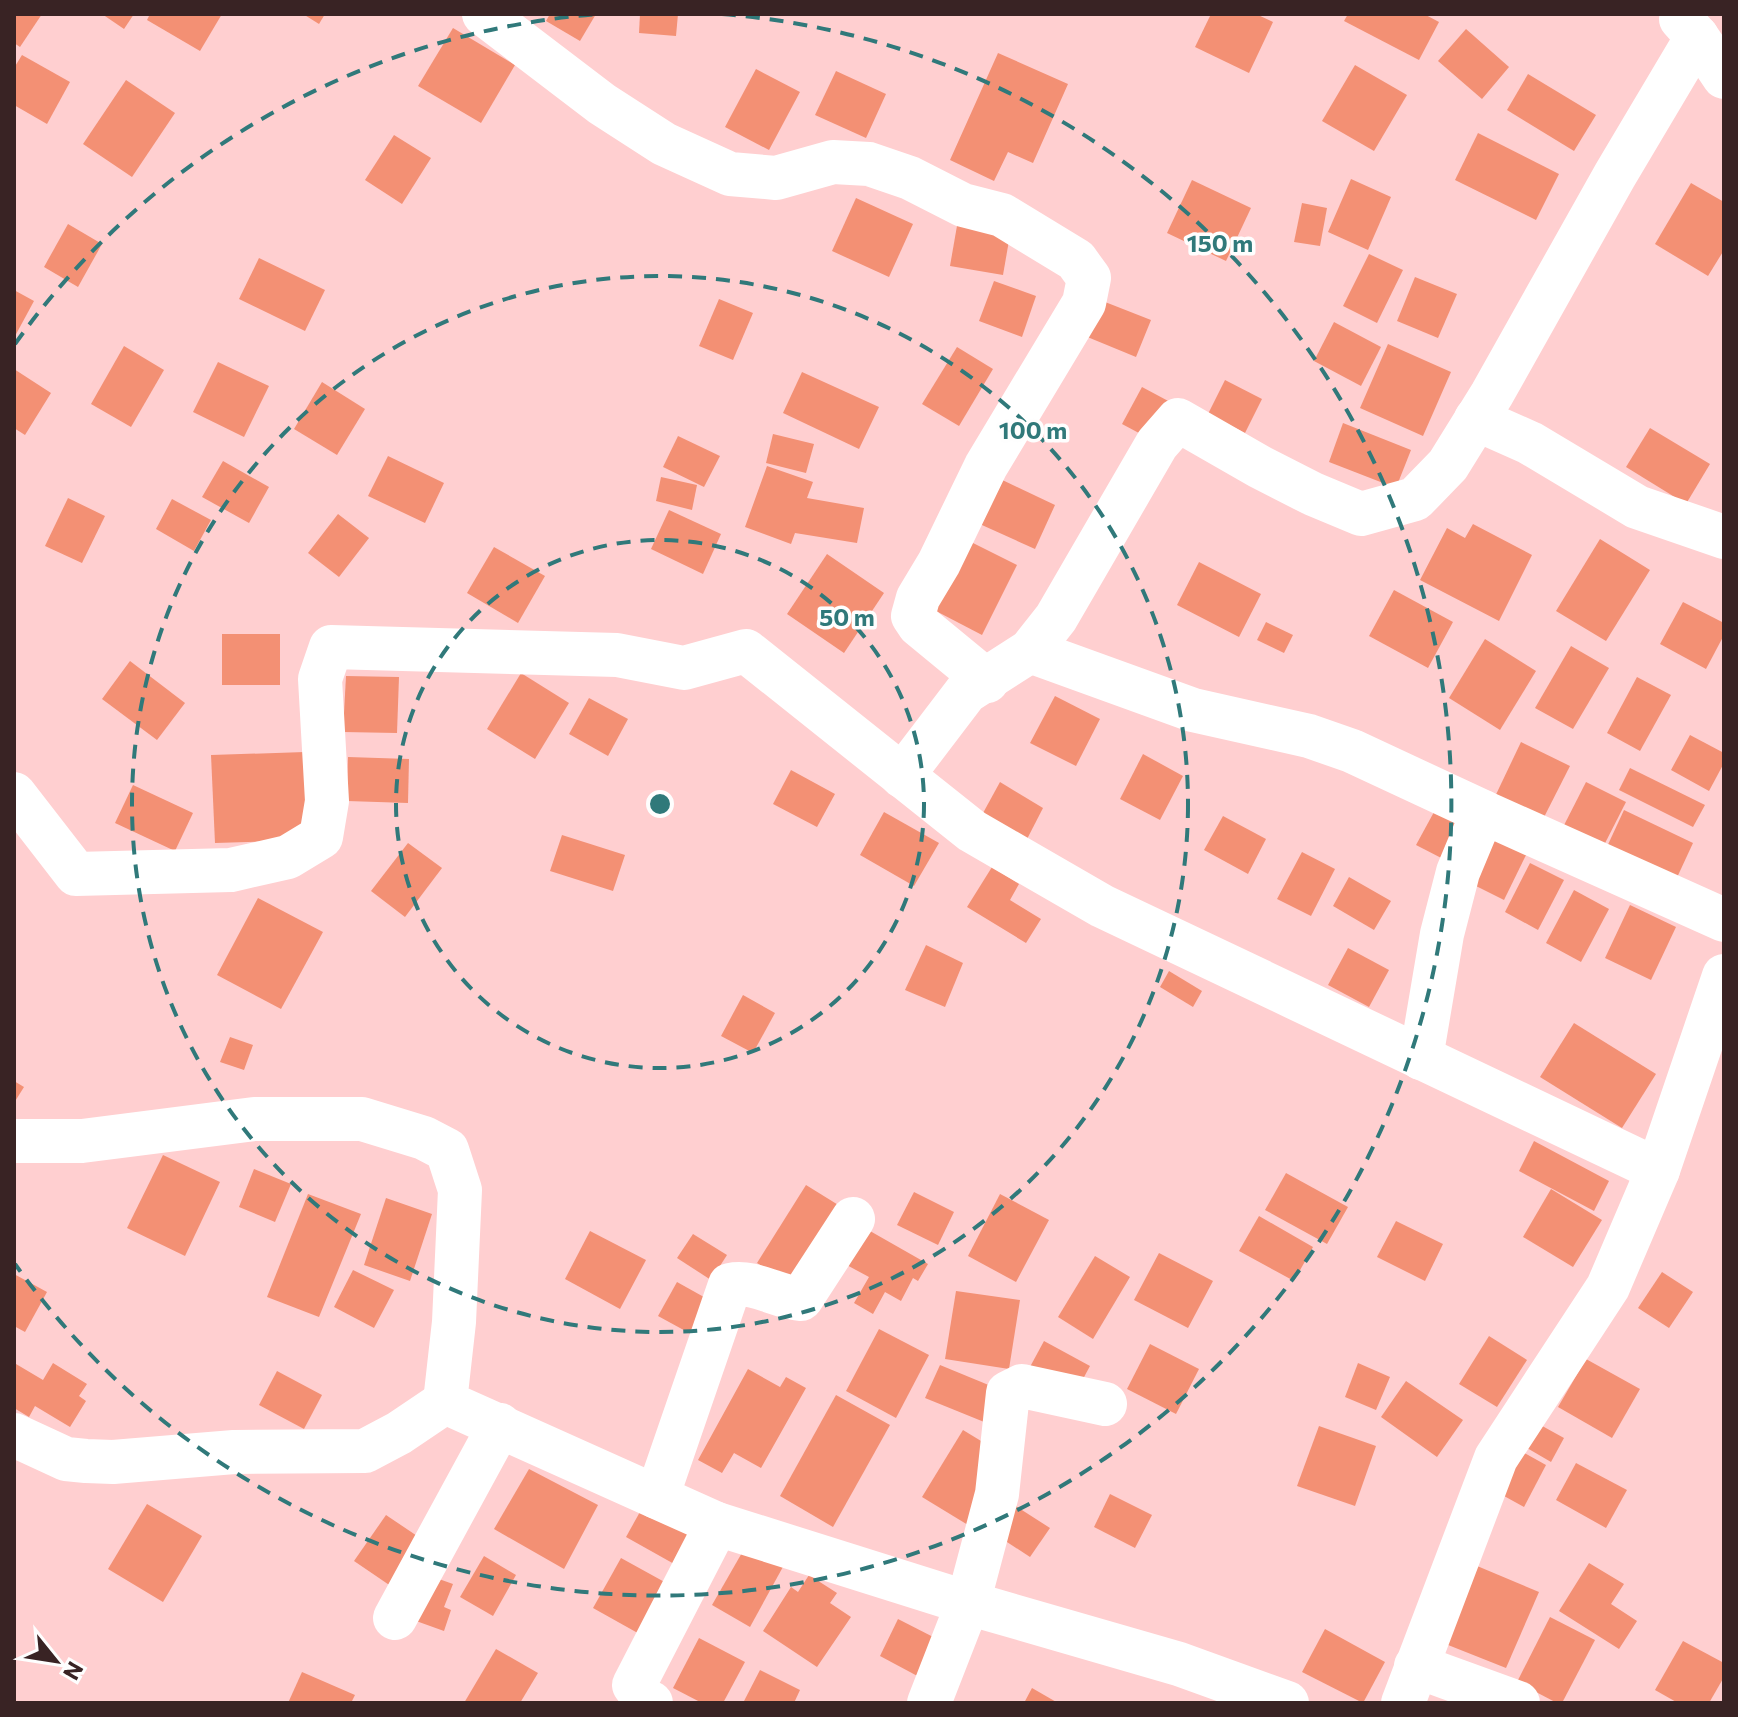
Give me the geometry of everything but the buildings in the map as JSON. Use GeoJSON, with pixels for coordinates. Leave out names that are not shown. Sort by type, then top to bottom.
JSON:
{"type":"FeatureCollection","features":[{"type":"Feature","properties":{"kind":"street"},"geometry":{"type":"LineString","coordinates":[[484,14],[614,112],[664,144],[730,174],[776,178],[833,162],[869,164],[910,178],[963,205],[1002,215],[1076,260],[1089,278],[1084,303],[986,466],[939,563],[918,598],[913,616],[919,625],[987,681]]}},
{"type":"Feature","properties":{"kind":"street"},"geometry":{"type":"LineString","coordinates":[[902,776],[966,692],[1030,651],[1056,618],[1157,444],[1178,420],[1260,467],[1361,514],[1415,499],[1448,465],[1651,113],[1708,53]]}},
{"type":"Feature","properties":{"kind":"street"},"geometry":{"type":"LineString","coordinates":[[1476,419],[1530,443],[1637,507],[1724,537]]}},
{"type":"Feature","properties":{"kind":"street"},"geometry":{"type":"LineString","coordinates":[[14,794],[76,874],[231,870],[288,857],[321,837],[327,801],[320,679],[331,647],[617,655],[684,668],[746,651],[972,831],[1102,906],[1658,1170]]}},
{"type":"Feature","properties":{"kind":"street"},"geometry":{"type":"LineString","coordinates":[[1030,651],[1193,710],[1309,736],[1352,751],[1724,920]]}},
{"type":"Feature","properties":{"kind":"street"},"geometry":{"type":"LineString","coordinates":[[1421,1058],[1442,934],[1458,872],[1483,812]]}},
{"type":"Feature","properties":{"kind":"street"},"geometry":{"type":"LineString","coordinates":[[1518,1703],[1410,1684],[1496,1458],[1608,1287],[1658,1170],[1724,976]]}},
{"type":"Feature","properties":{"kind":"street"},"geometry":{"type":"LineString","coordinates":[[14,1141],[82,1141],[254,1119],[362,1119],[424,1138],[447,1150],[460,1190],[454,1322],[445,1402],[399,1433],[365,1451],[234,1452],[113,1462],[66,1459],[14,1435]]}},
{"type":"Feature","properties":{"kind":"street"},"geometry":{"type":"LineString","coordinates":[[657,1497],[730,1285],[742,1283],[801,1299],[853,1219]]}},
{"type":"Feature","properties":{"kind":"street"},"geometry":{"type":"LineString","coordinates":[[929,1703],[968,1603],[997,1494],[1008,1393],[1022,1386],[1105,1404]]}},
{"type":"Feature","properties":{"kind":"street"},"geometry":{"type":"LineString","coordinates":[[445,1402],[717,1524],[968,1603],[1179,1664],[1287,1703]]}},
{"type":"Feature","properties":{"kind":"street"},"geometry":{"type":"LineString","coordinates":[[395,1618],[500,1425]]}},
{"type":"Feature","properties":{"kind":"street"},"geometry":{"type":"LineString","coordinates":[[651,1703],[634,1685],[717,1524]]}}]}
